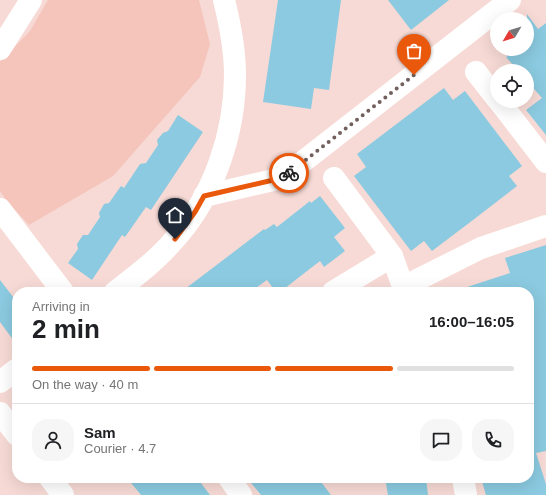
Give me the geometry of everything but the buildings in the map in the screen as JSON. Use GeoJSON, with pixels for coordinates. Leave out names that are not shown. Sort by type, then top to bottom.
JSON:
{"type":"FeatureCollection","features":[{"type":"Feature","properties":{"kind":"street"},"geometry":{"type":"LineString","coordinates":[[0,49],[31,0]]}},
{"type":"Feature","properties":{"kind":"street"},"geometry":{"type":"LineString","coordinates":[[121,287],[151,264],[175,239],[195,212],[204,196],[212,181],[224,150],[232,113],[235,75],[233,40],[224,0]]}},
{"type":"Feature","properties":{"kind":"street"},"geometry":{"type":"LineString","coordinates":[[204,196],[282,178],[510,0]]}},
{"type":"Feature","properties":{"kind":"street"},"geometry":{"type":"LineString","coordinates":[[476,72],[490,90]]}},
{"type":"Feature","properties":{"kind":"street"},"geometry":{"type":"LineString","coordinates":[[504,108],[546,162]]}},
{"type":"Feature","properties":{"kind":"street"},"geometry":{"type":"LineString","coordinates":[[334,178],[392,256],[403,287]]}},
{"type":"Feature","properties":{"kind":"street"},"geometry":{"type":"LineString","coordinates":[[0,209],[59,287]]}},
{"type":"Feature","properties":{"kind":"street"},"geometry":{"type":"LineString","coordinates":[[408,287],[481,248],[546,226]]}},
{"type":"Feature","properties":{"kind":"street"},"geometry":{"type":"LineString","coordinates":[[341,287],[392,256]]}},
{"type":"Feature","properties":{"kind":"street"},"geometry":{"type":"LineString","coordinates":[[0,382],[12,373]]}},
{"type":"Feature","properties":{"kind":"street"},"geometry":{"type":"LineString","coordinates":[[0,413],[12,429]]}},
{"type":"Feature","properties":{"kind":"street"},"geometry":{"type":"LineString","coordinates":[[54,483],[63,495]]}},
{"type":"Feature","properties":{"kind":"street"},"geometry":{"type":"LineString","coordinates":[[233,483],[241,495]]}},
{"type":"Feature","properties":{"kind":"street"},"geometry":{"type":"LineString","coordinates":[[464,483],[466,495]]}},
{"type":"Feature","properties":{"kind":"shaded area"},"geometry":{"type":"Polygon","coordinates":[[[48,0],[199,0],[210,44],[200,77],[113,176],[29,225],[0,191],[0,62],[30,31],[48,0]]]}},
{"type":"Feature","properties":{"kind":"way so far"},"geometry":{"type":"LineString","coordinates":[[289,173],[414,75]]}},
{"type":"Feature","properties":{"kind":"route"},"geometry":{"type":"LineString","coordinates":[[175,239],[195,212],[204,196],[282,178],[289,173]]}}]}
